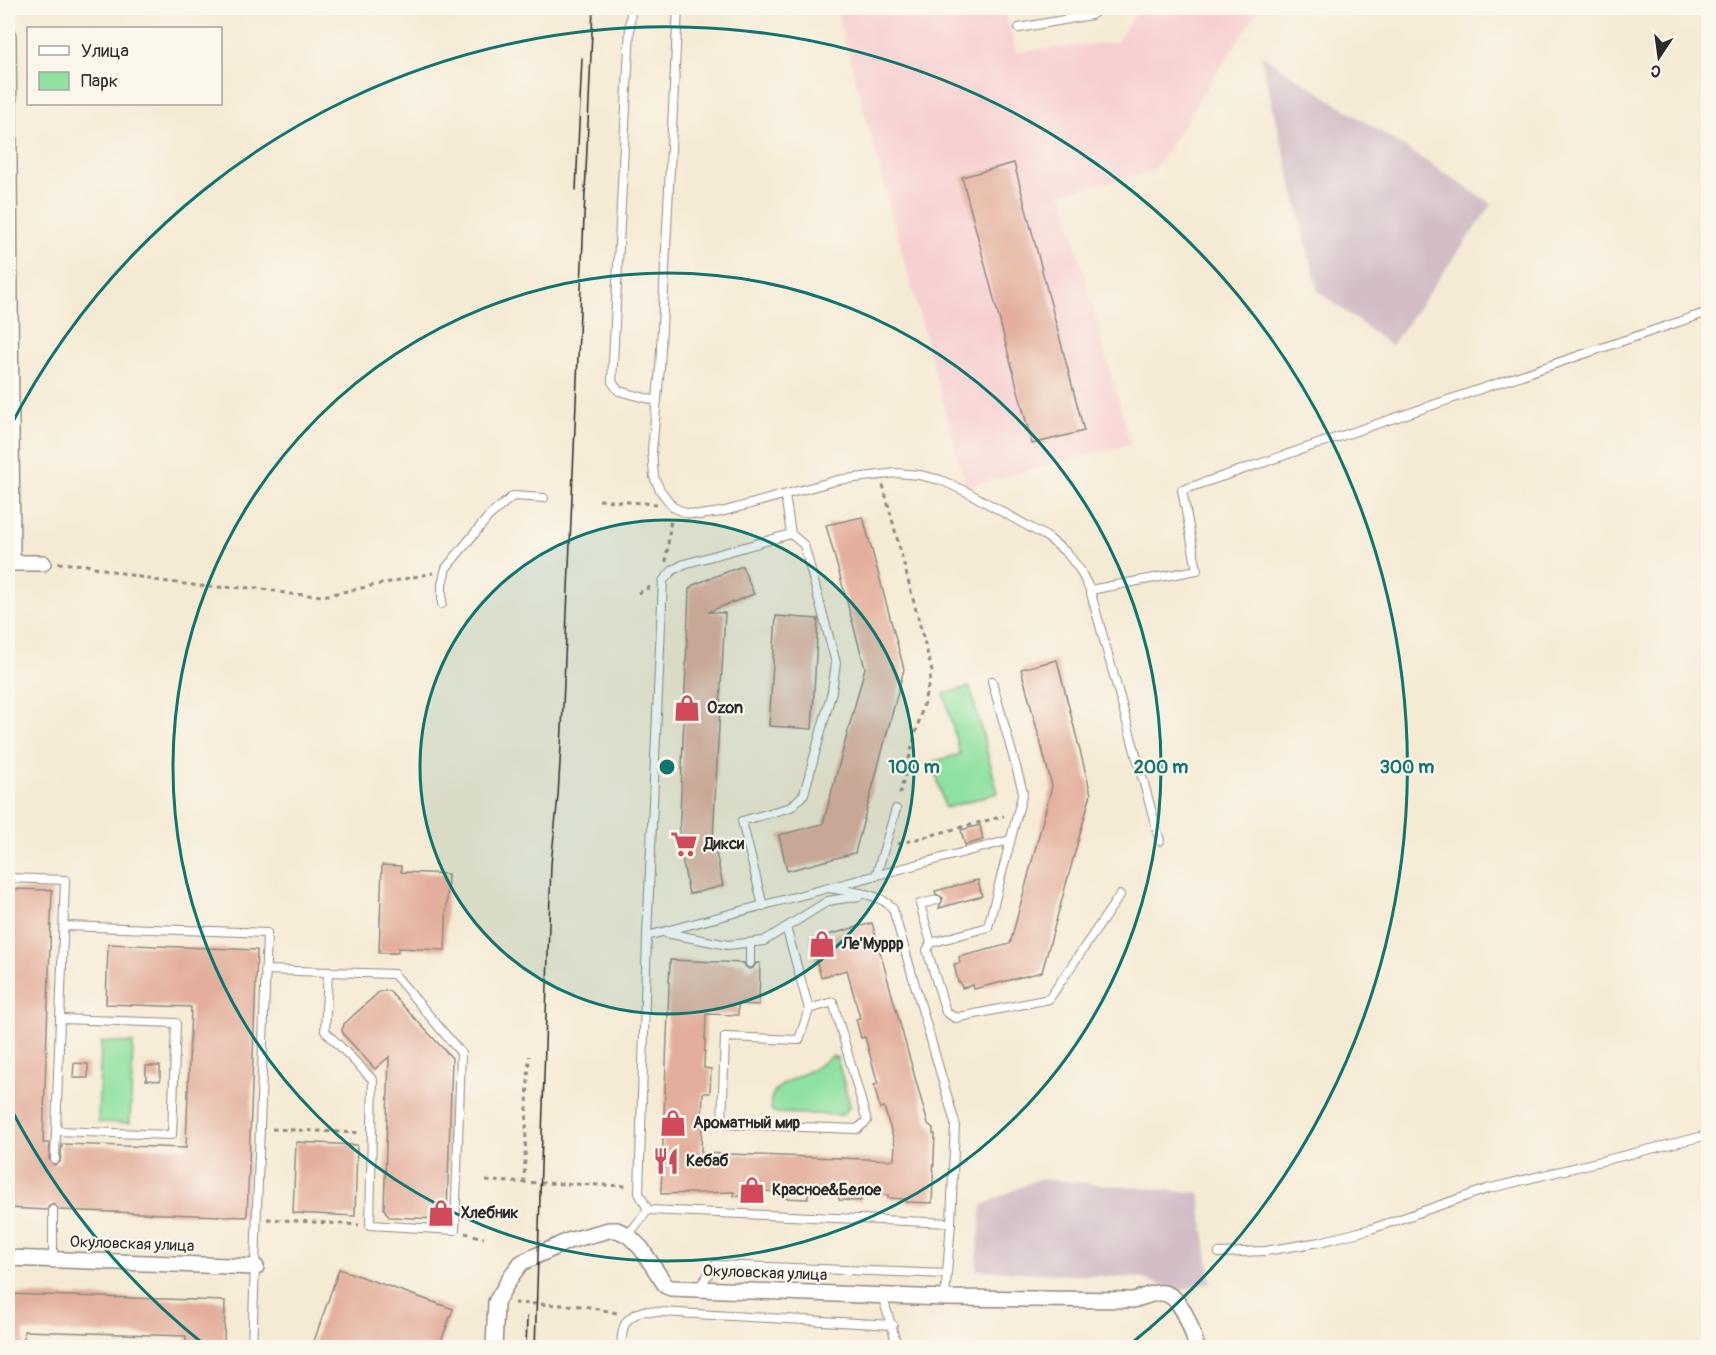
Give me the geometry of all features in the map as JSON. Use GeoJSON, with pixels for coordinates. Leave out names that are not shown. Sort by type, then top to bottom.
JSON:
{"type":"FeatureCollection","features":[{"type":"Feature","properties":{"kind":"street"},"geometry":{"type":"LineString","coordinates":[[8,36],[10,563],[43,562]]}},
{"type":"Feature","properties":{"kind":"street"},"geometry":{"type":"LineString","coordinates":[[494,1347],[496,1302],[521,1263],[568,1241],[589,1235],[617,1230],[628,1235]]}},
{"type":"Feature","properties":{"kind":"street","name":"Окуловская улица"},"geometry":{"type":"LineString","coordinates":[[628,1235],[641,1248],[666,1286],[671,1288],[945,1298],[1133,1300],[1158,1292],[1167,1294],[1186,1314],[1197,1347]]}},
{"type":"Feature","properties":{"kind":"street","name":"Окуловская улица"},"geometry":{"type":"LineString","coordinates":[[8,1258],[256,1267]]}},
{"type":"Feature","properties":{"kind":"lane"},"geometry":{"type":"LineString","coordinates":[[631,8],[612,382],[619,391],[657,401]]}},
{"type":"Feature","properties":{"kind":"lane"},"geometry":{"type":"LineString","coordinates":[[678,8],[657,401],[652,450],[654,477],[660,490],[673,507],[686,513],[699,515],[721,512],[838,480],[897,473],[919,475],[940,480],[969,493],[1047,537],[1067,553],[1080,570],[1090,590],[1160,841]]}},
{"type":"Feature","properties":{"kind":"lane"},"geometry":{"type":"LineString","coordinates":[[1019,28],[1091,15],[1100,8]]}},
{"type":"Feature","properties":{"kind":"lane"},"geometry":{"type":"LineString","coordinates":[[1090,590],[1197,570],[1182,490],[1708,312]]}},
{"type":"Feature","properties":{"kind":"lane"},"geometry":{"type":"LineString","coordinates":[[763,906],[742,821],[791,807],[804,794],[832,691],[836,663],[804,545],[791,534],[784,495]]}},
{"type":"Feature","properties":{"kind":"lane"},"geometry":{"type":"LineString","coordinates":[[442,604],[442,584],[446,568],[489,516],[513,496],[544,498]]}},
{"type":"Feature","properties":{"kind":"lane"},"geometry":{"type":"LineString","coordinates":[[648,1210],[639,1193],[639,1187],[647,936],[663,581],[673,570],[684,564],[791,534]]}},
{"type":"Feature","properties":{"kind":"lane"},"geometry":{"type":"LineString","coordinates":[[931,943],[988,927],[1023,792],[992,681]]}},
{"type":"Feature","properties":{"kind":"lane"},"geometry":{"type":"LineString","coordinates":[[876,876],[896,808]]}},
{"type":"Feature","properties":{"kind":"lane"},"geometry":{"type":"LineString","coordinates":[[647,936],[1010,840]]}},
{"type":"Feature","properties":{"kind":"lane"},"geometry":{"type":"LineString","coordinates":[[8,878],[65,880],[55,1159]]}},
{"type":"Feature","properties":{"kind":"lane"},"geometry":{"type":"LineString","coordinates":[[829,888],[878,898],[889,903],[893,909],[955,1122],[945,1298]]}},
{"type":"Feature","properties":{"kind":"lane"},"geometry":{"type":"LineString","coordinates":[[663,932],[728,945],[764,941],[828,901],[867,895]]}},
{"type":"Feature","properties":{"kind":"lane"},"geometry":{"type":"LineString","coordinates":[[937,900],[921,904],[931,943],[927,950],[946,1012],[954,1018],[1049,999],[1120,895]]}},
{"type":"Feature","properties":{"kind":"lane"},"geometry":{"type":"LineString","coordinates":[[64,926],[267,933],[252,1347]]}},
{"type":"Feature","properties":{"kind":"lane"},"geometry":{"type":"LineString","coordinates":[[786,927],[809,1009],[799,1040],[725,1037],[722,1124],[857,1129],[867,1121],[833,1002],[809,1009]]}},
{"type":"Feature","properties":{"kind":"lane"},"geometry":{"type":"LineString","coordinates":[[750,943],[750,963]]}},
{"type":"Feature","properties":{"kind":"lane"},"geometry":{"type":"LineString","coordinates":[[265,970],[394,974],[461,1053],[455,1230],[370,1225],[373,1080],[325,1031],[328,972]]}},
{"type":"Feature","properties":{"kind":"lane"},"geometry":{"type":"LineString","coordinates":[[56,1131],[172,1135],[176,1035],[176,1023],[60,1019]]}},
{"type":"Feature","properties":{"kind":"lane"},"geometry":{"type":"LineString","coordinates":[[1219,1253],[1265,1251],[1320,1242],[1371,1229],[1487,1189],[1708,1136]]}},
{"type":"Feature","properties":{"kind":"lane"},"geometry":{"type":"LineString","coordinates":[[53,1210],[53,1259]]}},
{"type":"Feature","properties":{"kind":"lane"},"geometry":{"type":"LineString","coordinates":[[648,1210],[951,1223]]}},
{"type":"Feature","properties":{"kind":"lane"},"geometry":{"type":"LineString","coordinates":[[628,1235],[648,1210]]}},
{"type":"Feature","properties":{"kind":"lane"},"geometry":{"type":"LineString","coordinates":[[698,1289],[715,1264],[947,1274]]}},
{"type":"Feature","properties":{"kind":"lane"},"geometry":{"type":"LineString","coordinates":[[882,1295],[893,1324],[898,1347]]}},
{"type":"Feature","properties":{"kind":"lane"},"geometry":{"type":"LineString","coordinates":[[621,1347],[623,1327],[631,1316],[643,1311],[893,1324]]}},
{"type":"Feature","properties":{"kind":"path"},"geometry":{"type":"LineString","coordinates":[[880,475],[932,671],[896,808]]}},
{"type":"Feature","properties":{"kind":"path"},"geometry":{"type":"LineString","coordinates":[[599,500],[642,502],[673,507],[663,581],[639,593]]}},
{"type":"Feature","properties":{"kind":"path"},"geometry":{"type":"LineString","coordinates":[[43,562],[86,565],[153,580],[209,587],[258,588],[290,594],[323,596],[430,574],[446,568]]}},
{"type":"Feature","properties":{"kind":"path"},"geometry":{"type":"LineString","coordinates":[[884,848],[1018,812]]}},
{"type":"Feature","properties":{"kind":"path"},"geometry":{"type":"LineString","coordinates":[[524,1183],[529,1056]]}},
{"type":"Feature","properties":{"kind":"path"},"geometry":{"type":"LineString","coordinates":[[259,1129],[372,1133]]}},
{"type":"Feature","properties":{"kind":"path"},"geometry":{"type":"LineString","coordinates":[[486,1181],[639,1187]]}},
{"type":"Feature","properties":{"kind":"path"},"geometry":{"type":"LineString","coordinates":[[256,1218],[370,1225]]}},
{"type":"Feature","properties":{"kind":"path"},"geometry":{"type":"LineString","coordinates":[[455,1230],[484,1238]]}},
{"type":"Feature","properties":{"kind":"path"},"geometry":{"type":"LineString","coordinates":[[517,1303],[584,1306],[631,1316]]}},
{"type":"Feature","properties":{"kind":"shaded area"},"geometry":{"type":"Polygon","coordinates":[[[836,8],[1004,8],[1016,52],[1117,42],[1139,8],[1254,8],[1258,10],[1153,171],[1062,193],[1130,444],[966,487],[836,8]]]}},
{"type":"Feature","properties":{"kind":"shaded area"},"geometry":{"type":"Polygon","coordinates":[[[1260,54],[1492,204],[1391,346],[1318,291],[1260,54]]]}},
{"type":"Feature","properties":{"kind":"shaded area"},"geometry":{"type":"Polygon","coordinates":[[[1038,1179],[1199,1193],[1211,1282],[1178,1291],[1141,1278],[976,1270],[982,1205],[1038,1179]]]}},
{"type":"Feature","properties":{"kind":"green space"},"geometry":{"type":"Polygon","coordinates":[[[970,687],[998,793],[945,808],[933,762],[960,754],[944,694],[970,687]]]}},
{"type":"Feature","properties":{"kind":"green space"},"geometry":{"type":"Polygon","coordinates":[[[101,1042],[133,1043],[130,1123],[98,1122],[101,1042]]]}},
{"type":"Feature","properties":{"kind":"green space"},"geometry":{"type":"Polygon","coordinates":[[[832,1056],[837,1058],[850,1106],[842,1115],[772,1111],[772,1096],[780,1086],[814,1069],[832,1056]]]}},
{"type":"Feature","properties":{"kind":"building"},"geometry":{"type":"Polygon","coordinates":[[[1014,163],[1084,431],[1032,444],[962,177],[1014,163]]]}},
{"type":"Feature","properties":{"kind":"building"},"geometry":{"type":"Polygon","coordinates":[[[863,517],[904,669],[855,853],[787,871],[779,835],[823,824],[865,668],[826,525],[863,517]]]}},
{"type":"Feature","properties":{"kind":"building"},"geometry":{"type":"Polygon","coordinates":[[[742,566],[754,594],[708,612],[725,613],[713,838],[723,886],[689,894],[679,842],[689,589],[693,585],[742,566]]]}},
{"type":"Feature","properties":{"kind":"building"},"geometry":{"type":"Polygon","coordinates":[[[776,616],[818,619],[812,729],[769,726],[776,616]]]}},
{"type":"Feature","properties":{"kind":"building"},"geometry":{"type":"Polygon","coordinates":[[[1057,660],[1091,794],[1042,972],[974,989],[973,985],[962,988],[958,982],[954,964],[960,963],[959,957],[1010,944],[1052,786],[1021,669],[1057,660]]]}},
{"type":"Feature","properties":{"kind":"building"},"geometry":{"type":"Polygon","coordinates":[[[980,825],[983,840],[965,845],[961,830],[980,825]]]}},
{"type":"Feature","properties":{"kind":"building"},"geometry":{"type":"Polygon","coordinates":[[[382,865],[401,866],[401,872],[448,874],[445,950],[398,948],[398,953],[379,953],[382,865]]]}},
{"type":"Feature","properties":{"kind":"building"},"geometry":{"type":"Polygon","coordinates":[[[978,880],[982,896],[939,908],[943,898],[935,891],[978,880]]]}},
{"type":"Feature","properties":{"kind":"building"},"geometry":{"type":"Polygon","coordinates":[[[8,889],[52,890],[43,1143],[50,1143],[49,1159],[54,1165],[60,1162],[62,1144],[186,1148],[191,1007],[106,1004],[108,944],[257,950],[247,1217],[59,1210],[54,1204],[50,1205],[47,1210],[8,1208],[8,889]]]}},
{"type":"Feature","properties":{"kind":"building"},"geometry":{"type":"Polygon","coordinates":[[[872,923],[928,1124],[933,1128],[933,1134],[935,1134],[932,1203],[906,1202],[906,1199],[888,1198],[888,1195],[861,1194],[861,1201],[839,1200],[839,1193],[808,1192],[808,1199],[784,1198],[785,1192],[758,1191],[757,1197],[734,1196],[734,1192],[661,1194],[670,960],[744,963],[749,969],[753,968],[756,963],[760,963],[759,1005],[738,1004],[738,1015],[706,1014],[704,1068],[711,1069],[710,1093],[703,1093],[701,1153],[894,1160],[895,1144],[884,1107],[880,1108],[874,1085],[878,1084],[865,1037],[861,1038],[856,1019],[860,1018],[847,970],[821,977],[810,940],[872,923]]]}},
{"type":"Feature","properties":{"kind":"building"},"geometry":{"type":"Polygon","coordinates":[[[389,991],[452,1058],[447,1213],[439,1219],[389,1217],[384,1209],[389,1057],[375,1069],[342,1030],[344,1024],[379,992],[389,991]]]}},
{"type":"Feature","properties":{"kind":"building"},"geometry":{"type":"Polygon","coordinates":[[[74,1063],[88,1064],[88,1078],[73,1078],[74,1063]]]}},
{"type":"Feature","properties":{"kind":"building"},"geometry":{"type":"Polygon","coordinates":[[[146,1066],[160,1066],[160,1081],[146,1080],[146,1066]]]}},
{"type":"Feature","properties":{"kind":"building"},"geometry":{"type":"Polygon","coordinates":[[[296,1142],[357,1145],[355,1216],[293,1213],[296,1142]]]}},
{"type":"Feature","properties":{"kind":"building"},"geometry":{"type":"Polygon","coordinates":[[[339,1269],[453,1309],[439,1347],[312,1347],[339,1269]]]}},
{"type":"Feature","properties":{"kind":"building"},"geometry":{"type":"Polygon","coordinates":[[[8,1294],[225,1301],[224,1347],[186,1347],[186,1336],[24,1331],[24,1347],[8,1347],[8,1294]]]}},
{"type":"Feature","properties":{"kind":"tram line"},"geometry":{"type":"LineString","coordinates":[[535,1348],[551,864],[562,729],[593,8]]}},
{"type":"Feature","properties":{"kind":"tram line"},"geometry":{"type":"LineString","coordinates":[[576,190],[582,58]]}},
{"type":"Feature","properties":{"kind":"tram line"},"geometry":{"type":"LineString","coordinates":[[526,1348],[527,1317]]}},
{"type":"Feature","properties":{"kind":"place","name":"Ozon"},"geometry":{"type":"Point","coordinates":[687,708]}},
{"type":"Feature","properties":{"kind":"place","name":"Дикси"},"geometry":{"type":"Point","coordinates":[684,844]}},
{"type":"Feature","properties":{"kind":"place","name":"Ле'Муррр"},"geometry":{"type":"Point","coordinates":[822,944]}},
{"type":"Feature","properties":{"kind":"place","name":"Ароматный мир"},"geometry":{"type":"Point","coordinates":[673,1123]}},
{"type":"Feature","properties":{"kind":"place","name":"Кебаб"},"geometry":{"type":"Point","coordinates":[666,1161]}},
{"type":"Feature","properties":{"kind":"place","name":"Красное&Белое"},"geometry":{"type":"Point","coordinates":[752,1190]}},
{"type":"Feature","properties":{"kind":"place","name":"Хлебник"},"geometry":{"type":"Point","coordinates":[441,1213]}}]}
